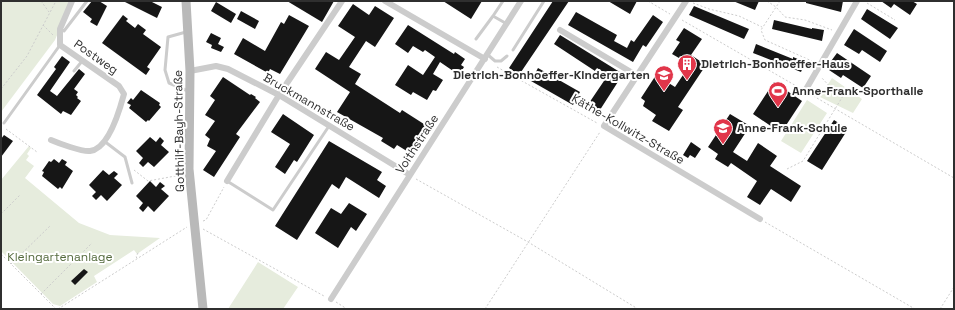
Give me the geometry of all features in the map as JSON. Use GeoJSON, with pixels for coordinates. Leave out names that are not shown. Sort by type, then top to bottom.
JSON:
{"type":"FeatureCollection","features":[{"type":"Feature","properties":{"kind":"street","name":"Postweg"},"geometry":{"type":"LineString","coordinates":[[51,140],[57,143],[90,151],[101,146],[117,119],[124,94],[119,86],[60,45],[60,29],[72,1]]}},
{"type":"Feature","properties":{"kind":"street","name":"Gotthilf-Bayh-Straße"},"geometry":{"type":"LineString","coordinates":[[186,1],[190,71],[189,169],[203,309]]}},
{"type":"Feature","properties":{"kind":"street"},"geometry":{"type":"LineString","coordinates":[[228,181],[279,96],[342,1]]}},
{"type":"Feature","properties":{"kind":"street"},"geometry":{"type":"LineString","coordinates":[[385,1],[486,57]]}},
{"type":"Feature","properties":{"kind":"street","name":"Voithstraße"},"geometry":{"type":"LineString","coordinates":[[331,299],[522,1]]}},
{"type":"Feature","properties":{"kind":"street"},"geometry":{"type":"LineString","coordinates":[[604,126],[636,75],[687,1]]}},
{"type":"Feature","properties":{"kind":"street"},"geometry":{"type":"LineString","coordinates":[[805,91],[857,1]]}},
{"type":"Feature","properties":{"kind":"street"},"geometry":{"type":"LineString","coordinates":[[560,30],[636,75]]}},
{"type":"Feature","properties":{"kind":"street","name":"Bruckmannstraße"},"geometry":{"type":"LineString","coordinates":[[190,71],[216,66],[228,69],[279,96],[410,175]]}},
{"type":"Feature","properties":{"kind":"street","name":"Käthe-Kollwitz-Straße"},"geometry":{"type":"LineString","coordinates":[[604,126],[760,219]]}},
{"type":"Feature","properties":{"kind":"lane"},"geometry":{"type":"LineString","coordinates":[[60,29],[64,31],[87,1]]}},
{"type":"Feature","properties":{"kind":"lane"},"geometry":{"type":"LineString","coordinates":[[476,39],[503,1]]}},
{"type":"Feature","properties":{"kind":"lane"},"geometry":{"type":"LineString","coordinates":[[513,50],[544,1]]}},
{"type":"Feature","properties":{"kind":"lane"},"geometry":{"type":"LineString","coordinates":[[493,16],[507,24]]}},
{"type":"Feature","properties":{"kind":"lane"},"geometry":{"type":"LineString","coordinates":[[188,32],[168,37],[165,70],[169,83],[190,91]]}},
{"type":"Feature","properties":{"kind":"lane"},"geometry":{"type":"LineString","coordinates":[[3,124],[60,45]]}},
{"type":"Feature","properties":{"kind":"lane"},"geometry":{"type":"LineString","coordinates":[[486,57],[496,61],[501,61],[508,56]]}},
{"type":"Feature","properties":{"kind":"lane"},"geometry":{"type":"LineString","coordinates":[[74,71],[83,60]]}},
{"type":"Feature","properties":{"kind":"lane"},"geometry":{"type":"LineString","coordinates":[[228,181],[273,210],[329,126]]}},
{"type":"Feature","properties":{"kind":"lane"},"geometry":{"type":"LineString","coordinates":[[104,141],[125,157],[132,183]]}},
{"type":"Feature","properties":{"kind":"path"},"geometry":{"type":"LineString","coordinates":[[41,1],[49,12]]}},
{"type":"Feature","properties":{"kind":"path"},"geometry":{"type":"LineString","coordinates":[[1,89],[27,56],[56,1]]}},
{"type":"Feature","properties":{"kind":"path"},"geometry":{"type":"LineString","coordinates":[[648,1],[954,178]]}},
{"type":"Feature","properties":{"kind":"path"},"geometry":{"type":"LineString","coordinates":[[687,1],[709,9],[739,16],[762,27]]}},
{"type":"Feature","properties":{"kind":"path"},"geometry":{"type":"LineString","coordinates":[[767,1],[776,7],[785,17],[805,20],[838,32]]}},
{"type":"Feature","properties":{"kind":"path"},"geometry":{"type":"LineString","coordinates":[[780,1],[762,27],[761,30],[765,40],[819,65]]}},
{"type":"Feature","properties":{"kind":"path"},"geometry":{"type":"LineString","coordinates":[[867,3],[895,20]]}},
{"type":"Feature","properties":{"kind":"path"},"geometry":{"type":"LineString","coordinates":[[43,25],[60,45]]}},
{"type":"Feature","properties":{"kind":"path","name":"Käthe-Kollwitz-Straße"},"geometry":{"type":"LineString","coordinates":[[498,67],[604,126]]}},
{"type":"Feature","properties":{"kind":"path"},"geometry":{"type":"LineString","coordinates":[[788,169],[803,162],[843,96],[843,92],[837,88],[833,90],[816,72]]}},
{"type":"Feature","properties":{"kind":"path"},"geometry":{"type":"LineString","coordinates":[[3,124],[37,152]]}},
{"type":"Feature","properties":{"kind":"path"},"geometry":{"type":"LineString","coordinates":[[485,309],[604,126]]}},
{"type":"Feature","properties":{"kind":"path"},"geometry":{"type":"LineString","coordinates":[[127,165],[148,181],[181,174]]}},
{"type":"Feature","properties":{"kind":"path"},"geometry":{"type":"LineString","coordinates":[[410,175],[528,242],[638,309]]}},
{"type":"Feature","properties":{"kind":"path"},"geometry":{"type":"LineString","coordinates":[[1,254],[57,309],[194,224],[206,220],[228,181]]}},
{"type":"Feature","properties":{"kind":"path"},"geometry":{"type":"LineString","coordinates":[[1,214],[20,195]]}},
{"type":"Feature","properties":{"kind":"path"},"geometry":{"type":"LineString","coordinates":[[760,219],[915,309]]}},
{"type":"Feature","properties":{"kind":"path"},"geometry":{"type":"LineString","coordinates":[[194,224],[347,309]]}},
{"type":"Feature","properties":{"kind":"path"},"geometry":{"type":"LineString","coordinates":[[11,264],[50,226]]}},
{"type":"Feature","properties":{"kind":"path"},"geometry":{"type":"LineString","coordinates":[[41,294],[92,243]]}},
{"type":"Feature","properties":{"kind":"path"},"geometry":{"type":"LineString","coordinates":[[137,259],[136,257],[139,251]]}},
{"type":"Feature","properties":{"kind":"path"},"geometry":{"type":"LineString","coordinates":[[940,309],[954,287]]}},
{"type":"Feature","properties":{"kind":"green space"},"geometry":{"type":"Polygon","coordinates":[[[1,1],[71,1],[55,40],[1,112],[1,1]]]}},
{"type":"Feature","properties":{"kind":"green space"},"geometry":{"type":"Polygon","coordinates":[[[832,78],[862,99],[853,113],[820,97],[832,78]]]}},
{"type":"Feature","properties":{"kind":"green space"},"geometry":{"type":"Polygon","coordinates":[[[807,100],[827,113],[801,153],[781,141],[807,100]]]}},
{"type":"Feature","properties":{"kind":"green space","name":"Kleingartenanlage"},"geometry":{"type":"Polygon","coordinates":[[[29,146],[31,148],[27,154],[29,156],[26,160],[34,166],[25,178],[79,223],[110,235],[160,238],[137,254],[134,250],[94,276],[97,282],[60,306],[53,304],[1,251],[1,180],[29,146]]]}},
{"type":"Feature","properties":{"kind":"green space"},"geometry":{"type":"Polygon","coordinates":[[[258,262],[298,287],[283,309],[228,309],[258,262]]]}},
{"type":"Feature","properties":{"kind":"building"},"geometry":{"type":"Polygon","coordinates":[[[92,1],[99,1],[107,6],[97,26],[90,22],[92,19],[83,12],[92,1]]]}},
{"type":"Feature","properties":{"kind":"building"},"geometry":{"type":"Polygon","coordinates":[[[123,1],[150,1],[162,7],[157,18],[123,1]]]}},
{"type":"Feature","properties":{"kind":"building"},"geometry":{"type":"Polygon","coordinates":[[[287,1],[334,1],[322,22],[287,1]]]}},
{"type":"Feature","properties":{"kind":"building"},"geometry":{"type":"Polygon","coordinates":[[[443,1],[482,1],[471,19],[443,1]]]}},
{"type":"Feature","properties":{"kind":"building"},"geometry":{"type":"Polygon","coordinates":[[[553,1],[569,1],[519,75],[509,68],[553,1]]]}},
{"type":"Feature","properties":{"kind":"building"},"geometry":{"type":"Polygon","coordinates":[[[608,1],[637,1],[630,14],[608,1]]]}},
{"type":"Feature","properties":{"kind":"building"},"geometry":{"type":"Polygon","coordinates":[[[733,1],[759,1],[755,10],[733,1]]]}},
{"type":"Feature","properties":{"kind":"building"},"geometry":{"type":"Polygon","coordinates":[[[806,1],[843,1],[841,12],[806,3],[806,1]]]}},
{"type":"Feature","properties":{"kind":"building"},"geometry":{"type":"Polygon","coordinates":[[[881,1],[912,1],[917,4],[910,15],[894,4],[891,8],[881,1]]]}},
{"type":"Feature","properties":{"kind":"building"},"geometry":{"type":"Polygon","coordinates":[[[216,2],[236,14],[231,23],[211,11],[216,2]]]}},
{"type":"Feature","properties":{"kind":"building"},"geometry":{"type":"Polygon","coordinates":[[[353,4],[369,15],[375,6],[394,18],[375,47],[366,41],[349,67],[361,74],[355,84],[400,113],[402,110],[427,126],[410,153],[397,145],[394,149],[381,141],[383,138],[337,112],[350,92],[315,69],[326,52],[339,60],[355,37],[338,26],[353,4]]]}},
{"type":"Feature","properties":{"kind":"building"},"geometry":{"type":"Polygon","coordinates":[[[694,6],[749,29],[744,39],[689,15],[694,6]]]}},
{"type":"Feature","properties":{"kind":"building"},"geometry":{"type":"Polygon","coordinates":[[[867,9],[898,28],[890,39],[861,19],[867,9]]]}},
{"type":"Feature","properties":{"kind":"building"},"geometry":{"type":"Polygon","coordinates":[[[241,11],[259,21],[255,29],[237,19],[241,11]]]}},
{"type":"Feature","properties":{"kind":"building"},"geometry":{"type":"Polygon","coordinates":[[[576,12],[617,35],[614,41],[627,48],[631,40],[634,42],[653,15],[663,22],[646,47],[643,45],[633,62],[568,25],[576,12]]]}},
{"type":"Feature","properties":{"kind":"building"},"geometry":{"type":"Polygon","coordinates":[[[123,15],[128,19],[126,21],[135,28],[138,24],[146,30],[143,34],[161,47],[147,67],[150,69],[146,75],[102,43],[123,15]]]}},
{"type":"Feature","properties":{"kind":"building"},"geometry":{"type":"Polygon","coordinates":[[[289,15],[309,26],[280,74],[270,69],[268,73],[234,54],[243,38],[265,51],[281,22],[284,24],[289,15]]]}},
{"type":"Feature","properties":{"kind":"building"},"geometry":{"type":"Polygon","coordinates":[[[774,20],[812,29],[824,30],[822,41],[772,29],[774,20]]]}},
{"type":"Feature","properties":{"kind":"building"},"geometry":{"type":"Polygon","coordinates":[[[408,25],[454,54],[455,52],[465,59],[461,65],[464,67],[459,75],[440,62],[433,74],[443,80],[436,91],[433,90],[427,100],[413,92],[411,95],[395,85],[408,65],[423,75],[435,57],[425,50],[423,52],[413,46],[408,53],[395,44],[408,25]]]}},
{"type":"Feature","properties":{"kind":"building","name":"Dietrich-Bonhoeffer-Haus"},"geometry":{"type":"Polygon","coordinates":[[[684,28],[702,39],[691,55],[706,65],[678,107],[683,110],[669,131],[652,121],[656,115],[643,106],[645,101],[641,98],[656,75],[675,87],[691,63],[680,56],[679,58],[672,54],[680,42],[676,40],[684,28]]]}},
{"type":"Feature","properties":{"kind":"building"},"geometry":{"type":"Polygon","coordinates":[[[854,29],[887,51],[880,62],[862,50],[859,54],[844,45],[854,29]]]}},
{"type":"Feature","properties":{"kind":"building"},"geometry":{"type":"Polygon","coordinates":[[[211,33],[221,38],[218,44],[224,47],[221,52],[211,48],[212,45],[206,42],[211,33]]]}},
{"type":"Feature","properties":{"kind":"building"},"geometry":{"type":"Polygon","coordinates":[[[560,35],[623,74],[598,113],[587,106],[608,75],[597,68],[595,71],[554,44],[560,35]]]}},
{"type":"Feature","properties":{"kind":"building"},"geometry":{"type":"Polygon","coordinates":[[[756,44],[793,59],[793,57],[805,62],[801,72],[753,53],[756,44]]]}},
{"type":"Feature","properties":{"kind":"building"},"geometry":{"type":"Polygon","coordinates":[[[837,53],[871,76],[863,88],[843,75],[841,78],[826,68],[837,53]]]}},
{"type":"Feature","properties":{"kind":"building"},"geometry":{"type":"Polygon","coordinates":[[[62,56],[70,62],[50,91],[57,96],[79,69],[85,74],[74,89],[78,92],[76,95],[78,97],[77,98],[81,101],[71,115],[63,111],[61,114],[37,95],[56,69],[54,67],[62,56]]]}},
{"type":"Feature","properties":{"kind":"building"},"geometry":{"type":"Polygon","coordinates":[[[538,68],[580,92],[573,105],[531,81],[538,68]]]}},
{"type":"Feature","properties":{"kind":"building"},"geometry":{"type":"Polygon","coordinates":[[[223,77],[250,95],[251,94],[256,97],[255,98],[260,102],[236,134],[240,137],[214,177],[203,170],[216,151],[207,146],[210,139],[205,135],[215,121],[205,115],[215,100],[210,96],[223,77]]]}},
{"type":"Feature","properties":{"kind":"building","name":"Anne-Frank-Sporthalle"},"geometry":{"type":"Polygon","coordinates":[[[774,82],[802,101],[781,133],[753,114],[774,82]]]}},
{"type":"Feature","properties":{"kind":"building"},"geometry":{"type":"Polygon","coordinates":[[[141,90],[160,103],[159,105],[161,107],[149,121],[148,120],[146,122],[129,108],[131,105],[127,103],[131,98],[133,100],[141,90]]]}},
{"type":"Feature","properties":{"kind":"building"},"geometry":{"type":"Polygon","coordinates":[[[283,114],[314,135],[297,162],[294,160],[285,174],[275,167],[290,144],[271,132],[283,114]]]}},
{"type":"Feature","properties":{"kind":"building","name":"Anne-Frank-Schule"},"geometry":{"type":"Polygon","coordinates":[[[730,114],[750,126],[733,152],[747,161],[758,143],[777,156],[770,166],[801,186],[791,202],[771,189],[760,205],[747,197],[757,181],[731,163],[728,167],[715,159],[718,154],[708,147],[730,114]]]}},
{"type":"Feature","properties":{"kind":"building"},"geometry":{"type":"Polygon","coordinates":[[[834,120],[848,129],[822,170],[807,161],[834,120]]]}},
{"type":"Feature","properties":{"kind":"building"},"geometry":{"type":"Polygon","coordinates":[[[4,135],[13,141],[1,157],[1,139],[4,135]]]}},
{"type":"Feature","properties":{"kind":"building"},"geometry":{"type":"Polygon","coordinates":[[[150,137],[156,142],[160,137],[164,141],[161,145],[169,152],[154,167],[148,162],[143,167],[139,163],[143,158],[136,151],[150,137]]]}},
{"type":"Feature","properties":{"kind":"building"},"geometry":{"type":"Polygon","coordinates":[[[329,141],[382,172],[377,180],[386,186],[379,198],[346,177],[339,189],[332,184],[297,240],[275,226],[329,141]]]}},
{"type":"Feature","properties":{"kind":"building"},"geometry":{"type":"Polygon","coordinates":[[[691,142],[701,149],[695,158],[690,155],[688,158],[683,155],[691,142]]]}},
{"type":"Feature","properties":{"kind":"building"},"geometry":{"type":"Polygon","coordinates":[[[54,159],[59,163],[62,159],[67,162],[65,165],[73,171],[62,189],[60,187],[58,189],[42,176],[44,172],[42,171],[49,161],[51,162],[54,159]]]}},
{"type":"Feature","properties":{"kind":"building"},"geometry":{"type":"Polygon","coordinates":[[[103,170],[109,175],[114,171],[118,174],[114,178],[122,185],[107,201],[101,195],[96,200],[92,196],[96,192],[89,185],[103,170]]]}},
{"type":"Feature","properties":{"kind":"building"},"geometry":{"type":"Polygon","coordinates":[[[150,181],[156,187],[160,182],[165,186],[161,189],[169,196],[154,212],[148,206],[143,212],[139,208],[143,203],[136,196],[150,181]]]}},
{"type":"Feature","properties":{"kind":"building"},"geometry":{"type":"Polygon","coordinates":[[[349,203],[367,214],[356,231],[351,227],[338,248],[315,233],[331,208],[341,214],[349,203]]]}},
{"type":"Feature","properties":{"kind":"building"},"geometry":{"type":"Polygon","coordinates":[[[84,269],[88,272],[75,285],[71,281],[84,269]]]}},
{"type":"Feature","properties":{"kind":"place","name":"Dietrich-Bonhoeffer-Haus"},"geometry":{"type":"Point","coordinates":[687,81]}},
{"type":"Feature","properties":{"kind":"place","name":"Dietrich-Bonhoeffer-Kindergarten"},"geometry":{"type":"Point","coordinates":[664,92]}},
{"type":"Feature","properties":{"kind":"place","name":"Anne-Frank-Sporthalle"},"geometry":{"type":"Point","coordinates":[778,108]}},
{"type":"Feature","properties":{"kind":"place","name":"Anne-Frank-Schule"},"geometry":{"type":"Point","coordinates":[723,145]}}]}
